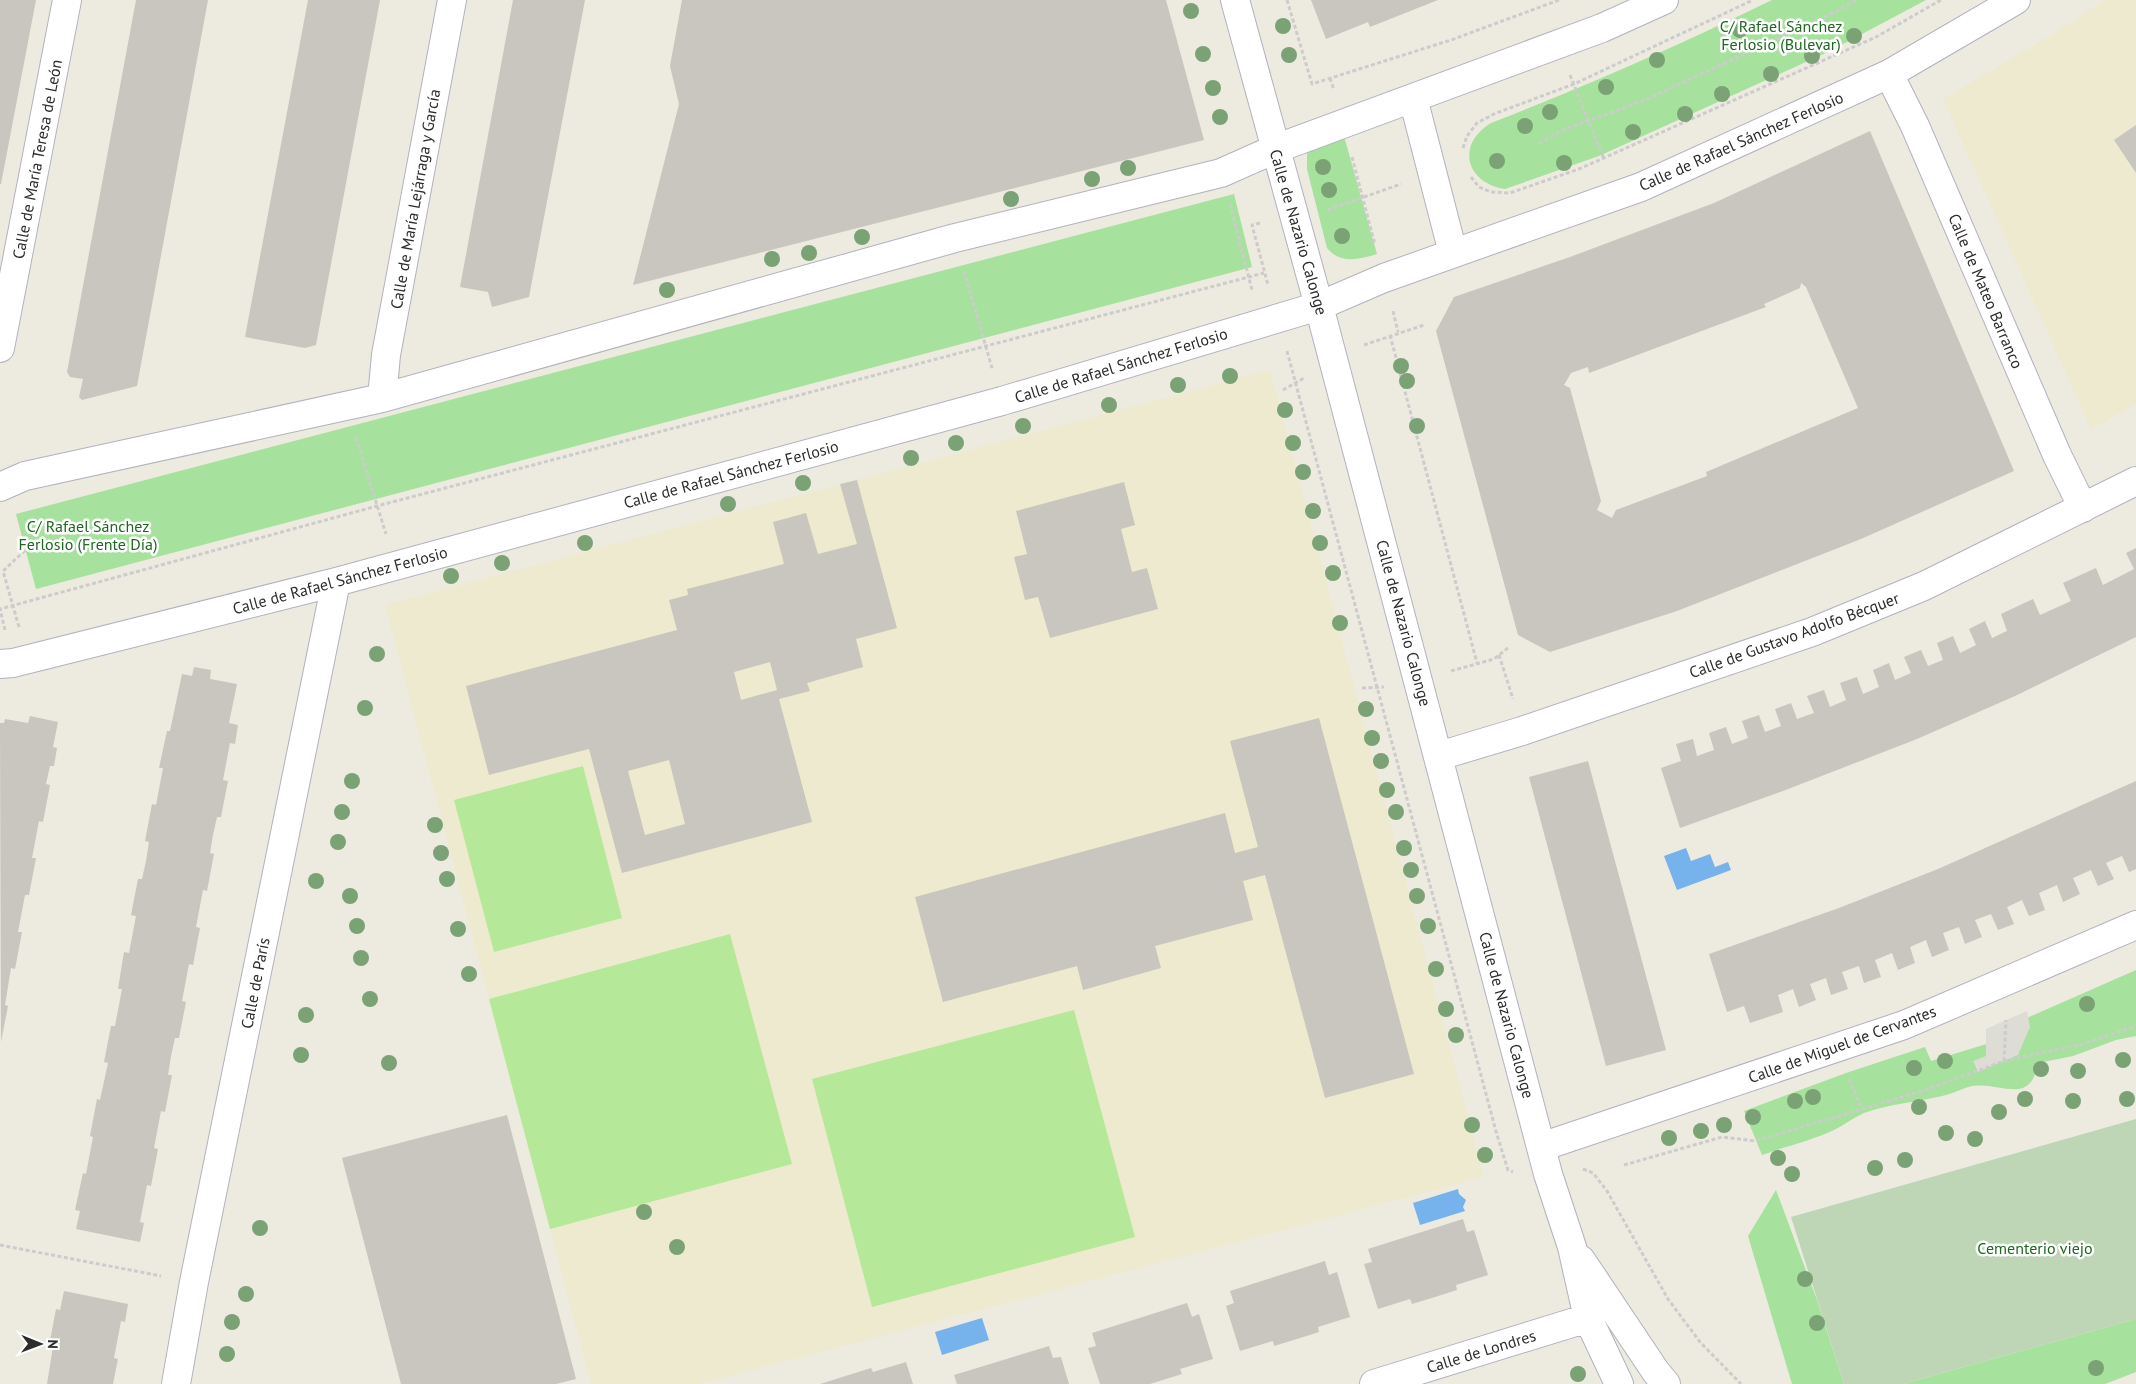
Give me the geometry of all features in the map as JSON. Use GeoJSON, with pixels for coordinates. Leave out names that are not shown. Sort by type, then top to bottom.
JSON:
{"type":"FeatureCollection","features":[{"type":"Feature","properties":{"kind":"street","name":"Calle de María Teresa de León"},"geometry":{"type":"LineString","coordinates":[[0,348],[68,0]]}},
{"type":"Feature","properties":{"kind":"street","name":"Calle de María Lejárraga y García"},"geometry":{"type":"LineString","coordinates":[[382,398],[386,355],[452,0]]}},
{"type":"Feature","properties":{"kind":"street","name":"Calle de Nazario Calonge"},"geometry":{"type":"LineString","coordinates":[[1235,0],[1439,756],[1548,1174],[1572,1246],[1588,1318],[1619,1384]]}},
{"type":"Feature","properties":{"kind":"street"},"geometry":{"type":"LineString","coordinates":[[0,487],[26,476],[382,398],[955,238],[1221,174],[1275,149],[1602,28],[1664,0]]}},
{"type":"Feature","properties":{"kind":"street","name":"Calle de Rafael Sánchez Ferlosio"},"geometry":{"type":"LineString","coordinates":[[14,662],[336,582],[1002,401],[1319,306],[1384,278],[1641,187],[1890,74],[2016,0]]}},
{"type":"Feature","properties":{"kind":"street","name":"Calle de Mateo Barranco"},"geometry":{"type":"LineString","coordinates":[[1890,74],[1915,126],[2057,455],[2083,508]]}},
{"type":"Feature","properties":{"kind":"street"},"geometry":{"type":"LineString","coordinates":[[1413,98],[1453,253]]}},
{"type":"Feature","properties":{"kind":"street","name":"Calle de Gustavo Adolfo Bécquer"},"geometry":{"type":"LineString","coordinates":[[1439,756],[1531,728],[1812,632],[1924,586],[2136,480]]}},
{"type":"Feature","properties":{"kind":"street","name":"Calle de París"},"geometry":{"type":"LineString","coordinates":[[176,1384],[194,1282],[336,582]]}},
{"type":"Feature","properties":{"kind":"street","name":"Calle de Miguel de Cervantes"},"geometry":{"type":"LineString","coordinates":[[1541,1146],[1904,1024],[2136,925]]}},
{"type":"Feature","properties":{"kind":"street","name":"Calle de Nazario Calonge"},"geometry":{"type":"LineString","coordinates":[[1572,1246],[1656,1372],[1666,1384]]}},
{"type":"Feature","properties":{"kind":"street","name":"Calle de Londres"},"geometry":{"type":"LineString","coordinates":[[1374,1384],[1588,1318]]}},
{"type":"Feature","properties":{"kind":"path"},"geometry":{"type":"LineString","coordinates":[[1287,0],[1312,84],[1451,40],[1559,0]]}},
{"type":"Feature","properties":{"kind":"path"},"geometry":{"type":"LineString","coordinates":[[1463,156],[1462,148],[1467,136],[1477,123],[1494,114],[1574,84],[1753,0]]}},
{"type":"Feature","properties":{"kind":"path"},"geometry":{"type":"LineString","coordinates":[[1539,144],[1562,130],[1643,101],[1857,0]]}},
{"type":"Feature","properties":{"kind":"path"},"geometry":{"type":"LineString","coordinates":[[1469,176],[1479,187],[1491,192],[1510,193],[1604,158],[1876,38],[1941,0]]}},
{"type":"Feature","properties":{"kind":"path"},"geometry":{"type":"LineString","coordinates":[[1542,7],[1619,195]]}},
{"type":"Feature","properties":{"kind":"path"},"geometry":{"type":"LineString","coordinates":[[1330,78],[1398,332]]}},
{"type":"Feature","properties":{"kind":"path"},"geometry":{"type":"LineString","coordinates":[[1269,322],[1264,273],[1252,225],[1295,221],[1433,173]]}},
{"type":"Feature","properties":{"kind":"path"},"geometry":{"type":"LineString","coordinates":[[1221,174],[1249,277],[1269,322],[1508,1170],[1527,1176],[1548,1174]]}},
{"type":"Feature","properties":{"kind":"path"},"geometry":{"type":"LineString","coordinates":[[955,238],[1002,401]]}},
{"type":"Feature","properties":{"kind":"path"},"geometry":{"type":"LineString","coordinates":[[14,662],[0,609],[377,506],[1264,273]]}},
{"type":"Feature","properties":{"kind":"path"},"geometry":{"type":"LineString","coordinates":[[1390,335],[1477,663]]}},
{"type":"Feature","properties":{"kind":"path"},"geometry":{"type":"LineString","coordinates":[[355,433],[377,506]]}},
{"type":"Feature","properties":{"kind":"path"},"geometry":{"type":"LineString","coordinates":[[14,662],[12,606],[3,570],[34,542]]}},
{"type":"Feature","properties":{"kind":"path"},"geometry":{"type":"LineString","coordinates":[[2004,1061],[2006,1020]]}},
{"type":"Feature","properties":{"kind":"path"},"geometry":{"type":"LineString","coordinates":[[1624,1165],[1722,1137],[1756,1141],[1923,1091],[2004,1061],[2084,1044],[2136,1026]]}},
{"type":"Feature","properties":{"kind":"path"},"geometry":{"type":"LineString","coordinates":[[1846,1073],[1862,1108]]}},
{"type":"Feature","properties":{"kind":"path"},"geometry":{"type":"LineString","coordinates":[[1579,1166],[1593,1173],[1607,1191],[1668,1299],[1700,1342],[1741,1384]]}},
{"type":"Feature","properties":{"kind":"path"},"geometry":{"type":"LineString","coordinates":[[0,1245],[194,1282]]}},
{"type":"Feature","properties":{"kind":"shaded area"},"geometry":{"type":"Polygon","coordinates":[[[2105,0],[2136,0],[2136,404],[2091,429],[1943,99],[2053,34],[2105,0]]]}},
{"type":"Feature","properties":{"kind":"shaded area"},"geometry":{"type":"Polygon","coordinates":[[[1270,370],[1484,1177],[699,1384],[591,1384],[385,605],[1270,370]]]}},
{"type":"Feature","properties":{"kind":"shaded area"},"geometry":{"type":"Polygon","coordinates":[[[2027,1011],[2030,1027],[2018,1055],[1978,1072],[1973,1061],[1986,1056],[1986,1029],[2027,1011]]]}},
{"type":"Feature","properties":{"kind":"green space","name":"C/ Rafael Sánchez Ferlosio (Bulevar)"},"geometry":{"type":"Polygon","coordinates":[[[1772,0],[1926,0],[1830,51],[1599,156],[1505,189],[1491,185],[1481,179],[1474,171],[1470,162],[1473,141],[1491,123],[1633,64],[1772,0]]]}},
{"type":"Feature","properties":{"kind":"green space"},"geometry":{"type":"Polygon","coordinates":[[[1344,136],[1377,254],[1357,259],[1338,257],[1327,248],[1307,169],[1307,154],[1312,146],[1344,136]]]}},
{"type":"Feature","properties":{"kind":"green space","name":"C/ Rafael Sánchez Ferlosio (Frente Día)"},"geometry":{"type":"Polygon","coordinates":[[[1234,194],[1252,267],[36,589],[16,514],[1234,194]]]}},
{"type":"Feature","properties":{"kind":"green space"},"geometry":{"type":"Polygon","coordinates":[[[583,766],[622,918],[494,952],[454,800],[583,766]]]}},
{"type":"Feature","properties":{"kind":"green space"},"geometry":{"type":"Polygon","coordinates":[[[730,934],[792,1164],[550,1229],[489,999],[730,934]]]}},
{"type":"Feature","properties":{"kind":"green space"},"geometry":{"type":"Polygon","coordinates":[[[2136,970],[2136,1036],[2116,1040],[2073,1056],[2038,1063],[2034,1077],[2028,1085],[2020,1089],[1990,1086],[1968,1087],[1942,1096],[1883,1107],[1864,1113],[1825,1134],[1762,1155],[1744,1111],[1846,1073],[1925,1047],[1931,1061],[2006,1038],[2029,1017],[2136,970]]]}},
{"type":"Feature","properties":{"kind":"green space"},"geometry":{"type":"Polygon","coordinates":[[[1074,1010],[1135,1237],[872,1307],[812,1079],[1074,1010]]]}},
{"type":"Feature","properties":{"kind":"green space","name":"Cementerio viejo"},"geometry":{"type":"Polygon","coordinates":[[[2136,1119],[2136,1319],[1903,1384],[1844,1384],[1791,1217],[2136,1119]]]}},
{"type":"Feature","properties":{"kind":"green space"},"geometry":{"type":"Polygon","coordinates":[[[1776,1190],[1817,1300],[1844,1384],[1792,1384],[1748,1236],[1776,1190]]]}},
{"type":"Feature","properties":{"kind":"green space"},"geometry":{"type":"Polygon","coordinates":[[[2136,1319],[2136,1372],[2105,1384],[1903,1384],[2136,1319]]]}},
{"type":"Feature","properties":{"kind":"water"},"geometry":{"type":"Polygon","coordinates":[[[1686,848],[1691,861],[1710,854],[1715,867],[1728,862],[1731,870],[1677,890],[1664,856],[1686,848]]]}},
{"type":"Feature","properties":{"kind":"water"},"geometry":{"type":"Polygon","coordinates":[[[1458,1189],[1459,1194],[1466,1200],[1463,1207],[1465,1211],[1420,1225],[1413,1203],[1458,1189]]]}},
{"type":"Feature","properties":{"kind":"water"},"geometry":{"type":"Polygon","coordinates":[[[982,1318],[989,1340],[942,1355],[935,1332],[982,1318]]]}},
{"type":"Feature","properties":{"kind":"building"},"geometry":{"type":"Polygon","coordinates":[[[0,0],[36,0],[1,184],[0,184],[0,0]]]}},
{"type":"Feature","properties":{"kind":"building"},"geometry":{"type":"Polygon","coordinates":[[[136,0],[208,0],[137,386],[82,400],[79,397],[83,379],[70,377],[67,372],[136,0]]]}},
{"type":"Feature","properties":{"kind":"building"},"geometry":{"type":"Polygon","coordinates":[[[308,0],[380,0],[316,345],[305,348],[245,337],[308,0]]]}},
{"type":"Feature","properties":{"kind":"building"},"geometry":{"type":"Polygon","coordinates":[[[513,0],[585,0],[529,297],[492,307],[488,292],[460,287],[513,0]]]}},
{"type":"Feature","properties":{"kind":"building"},"geometry":{"type":"Polygon","coordinates":[[[682,0],[1166,0],[1204,140],[633,285],[679,104],[670,66],[682,0]]]}},
{"type":"Feature","properties":{"kind":"building"},"geometry":{"type":"Polygon","coordinates":[[[1311,0],[1438,0],[1370,27],[1368,22],[1326,39],[1311,0]]]}},
{"type":"Feature","properties":{"kind":"building"},"geometry":{"type":"Polygon","coordinates":[[[2136,125],[2136,173],[2114,140],[2136,125]]]}},
{"type":"Feature","properties":{"kind":"building"},"geometry":{"type":"Polygon","coordinates":[[[1870,131],[2014,471],[1861,539],[1677,611],[1550,652],[1518,635],[1436,331],[1454,297],[1570,257],[1714,203],[1870,131]],[[1801,283],[1800,288],[1764,304],[1766,307],[1589,373],[1588,367],[1571,373],[1564,385],[1570,388],[1601,501],[1597,510],[1612,518],[1616,510],[1707,476],[1706,472],[1858,408],[1806,287],[1801,283]]]}},
{"type":"Feature","properties":{"kind":"building"},"geometry":{"type":"Polygon","coordinates":[[[857,480],[897,628],[856,639],[863,667],[807,683],[810,691],[779,699],[812,822],[622,873],[589,749],[489,775],[466,686],[677,630],[669,600],[688,595],[687,589],[784,564],[773,522],[806,513],[818,554],[857,544],[840,484],[857,480]],[[770,662],[734,672],[741,700],[777,690],[770,662]],[[669,760],[628,771],[645,835],[685,824],[669,760]]]}},
{"type":"Feature","properties":{"kind":"building"},"geometry":{"type":"Polygon","coordinates":[[[1124,482],[1135,525],[1121,529],[1132,572],[1147,568],[1158,609],[1050,638],[1038,597],[1025,600],[1014,557],[1027,554],[1016,511],[1124,482]]]}},
{"type":"Feature","properties":{"kind":"building"},"geometry":{"type":"Polygon","coordinates":[[[2136,548],[2136,637],[2015,696],[1917,739],[1783,791],[1680,828],[1661,768],[1681,761],[1676,744],[1693,739],[1697,756],[1714,750],[1709,733],[1726,727],[1732,744],[1748,738],[1742,721],[1759,715],[1765,732],[1781,726],[1775,709],[1791,703],[1797,719],[1814,713],[1807,696],[1824,690],[1830,707],[1846,700],[1840,683],[1857,677],[1863,694],[1879,687],[1873,670],[1889,663],[1895,680],[1911,673],[1904,657],[1921,650],[1928,666],[1943,660],[1937,643],[1953,636],[1960,653],[1976,645],[1969,629],[1985,621],[1992,638],[2007,631],[2001,614],[2033,599],[2040,615],[2071,601],[2063,583],[2096,568],[2103,585],[2134,569],[2126,553],[2136,548]]]}},
{"type":"Feature","properties":{"kind":"building"},"geometry":{"type":"Polygon","coordinates":[[[194,667],[211,670],[210,679],[237,684],[229,723],[238,725],[235,744],[230,743],[223,780],[228,781],[221,817],[217,817],[213,835],[210,853],[214,854],[207,891],[203,890],[196,927],[200,928],[193,965],[189,964],[182,1001],[186,1002],[179,1038],[175,1038],[171,1056],[168,1075],[172,1075],[165,1112],[161,1111],[154,1148],[158,1149],[151,1186],[147,1185],[140,1222],[144,1223],[140,1242],[76,1229],[80,1211],[75,1210],[83,1173],[86,1174],[93,1137],[90,1136],[97,1099],[100,1100],[108,1063],[104,1062],[111,1026],[115,1026],[122,989],[118,989],[124,952],[129,953],[136,916],[131,915],[138,879],[142,879],[146,861],[149,842],[145,841],[152,804],[156,805],[163,768],[159,768],[167,731],[170,731],[182,674],[192,676],[194,667]]]}},
{"type":"Feature","properties":{"kind":"building"},"geometry":{"type":"Polygon","coordinates":[[[30,716],[58,722],[53,747],[57,748],[54,766],[50,766],[46,784],[50,785],[43,822],[39,821],[32,858],[36,858],[29,895],[25,895],[18,932],[22,932],[15,969],[11,968],[5,1005],[8,1006],[1,1042],[0,723],[4,723],[5,719],[28,723],[30,716]]]}},
{"type":"Feature","properties":{"kind":"building"},"geometry":{"type":"Polygon","coordinates":[[[1319,718],[1414,1074],[1325,1098],[1265,875],[1243,881],[1253,920],[1155,946],[1161,968],[1083,990],[1077,966],[943,1002],[915,897],[1225,813],[1235,853],[1258,847],[1230,741],[1319,718]]]}},
{"type":"Feature","properties":{"kind":"building"},"geometry":{"type":"Polygon","coordinates":[[[1588,761],[1666,1050],[1606,1066],[1529,777],[1588,761]]]}},
{"type":"Feature","properties":{"kind":"building"},"geometry":{"type":"Polygon","coordinates":[[[2136,781],[2136,869],[2129,872],[2122,856],[2106,863],[2114,879],[2098,886],[2091,870],[2073,878],[2080,894],[2063,902],[2057,885],[2039,893],[2045,910],[2029,916],[2022,900],[2007,907],[2014,924],[1998,930],[1991,914],[1975,920],[1982,937],[1965,944],[1959,927],[1943,933],[1949,950],[1932,957],[1926,940],[1910,947],[1915,963],[1898,970],[1892,953],[1875,960],[1881,977],[1864,983],[1859,966],[1842,972],[1848,989],[1831,995],[1826,978],[1810,984],[1816,1000],[1799,1007],[1793,989],[1778,995],[1783,1012],[1750,1023],[1744,1006],[1727,1012],[1709,954],[1839,908],[1938,869],[2136,781]]]}},
{"type":"Feature","properties":{"kind":"building"},"geometry":{"type":"Polygon","coordinates":[[[507,1115],[576,1379],[556,1384],[401,1384],[342,1158],[507,1115]]]}},
{"type":"Feature","properties":{"kind":"building"},"geometry":{"type":"Polygon","coordinates":[[[1463,1219],[1467,1232],[1474,1230],[1488,1275],[1456,1285],[1457,1290],[1435,1297],[1412,1304],[1410,1299],[1378,1309],[1364,1264],[1372,1262],[1368,1249],[1463,1219]]]}},
{"type":"Feature","properties":{"kind":"building"},"geometry":{"type":"Polygon","coordinates":[[[1325,1261],[1329,1275],[1337,1272],[1350,1317],[1318,1327],[1319,1332],[1297,1339],[1274,1346],[1273,1341],[1240,1351],[1226,1306],[1234,1303],[1230,1291],[1325,1261]]]}},
{"type":"Feature","properties":{"kind":"building"},"geometry":{"type":"Polygon","coordinates":[[[64,1291],[128,1304],[125,1322],[121,1321],[114,1358],[118,1359],[113,1384],[47,1384],[53,1347],[49,1346],[56,1309],[60,1310],[64,1291]]]}},
{"type":"Feature","properties":{"kind":"building"},"geometry":{"type":"Polygon","coordinates":[[[1187,1303],[1192,1317],[1199,1314],[1213,1359],[1180,1369],[1182,1374],[1150,1384],[1100,1384],[1088,1348],[1096,1346],[1092,1333],[1187,1303]]]}},
{"type":"Feature","properties":{"kind":"building"},"geometry":{"type":"Polygon","coordinates":[[[1049,1346],[1053,1358],[1061,1357],[1069,1384],[957,1384],[954,1375],[1049,1346]]]}},
{"type":"Feature","properties":{"kind":"building"},"geometry":{"type":"Polygon","coordinates":[[[906,1362],[913,1384],[820,1384],[871,1368],[873,1372],[906,1362]]]}}]}
